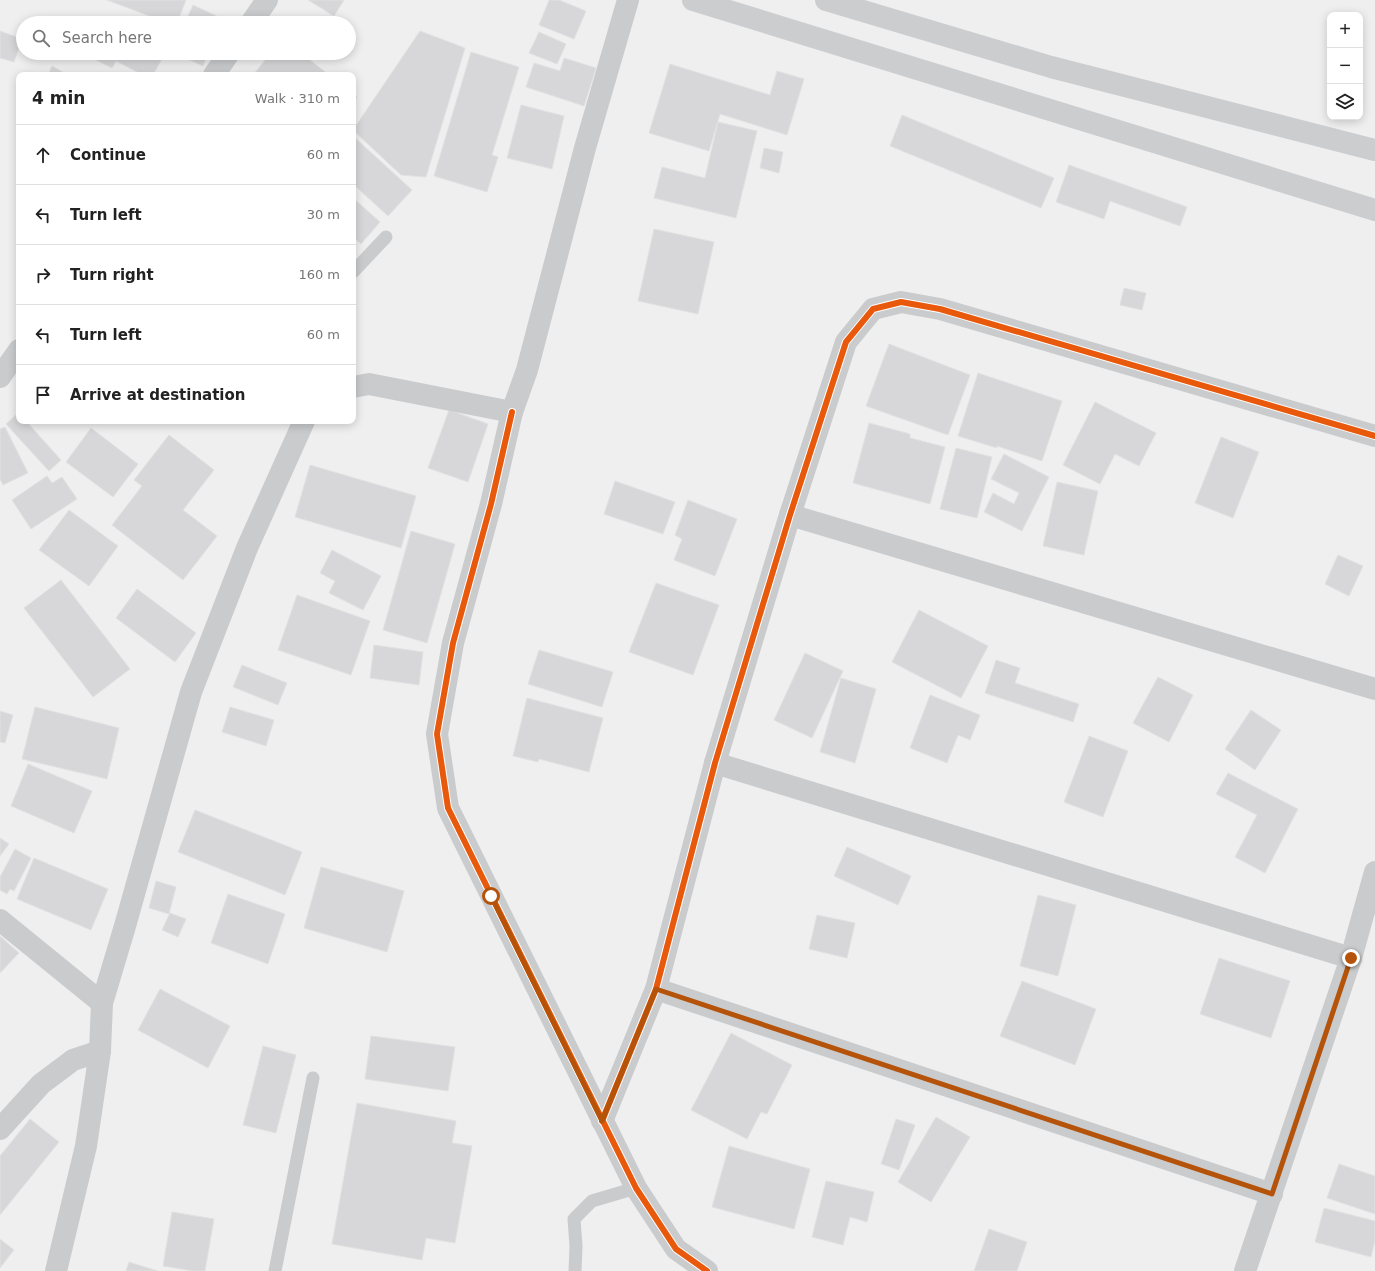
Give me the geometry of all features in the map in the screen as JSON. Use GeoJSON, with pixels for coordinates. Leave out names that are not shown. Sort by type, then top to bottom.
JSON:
{"type":"FeatureCollection","features":[{"type":"Feature","properties":{"kind":"main road"},"geometry":{"type":"LineString","coordinates":[[693,0],[1375,210]]}},
{"type":"Feature","properties":{"kind":"main road"},"geometry":{"type":"LineString","coordinates":[[826,0],[1051,68],[1375,150]]}},
{"type":"Feature","properties":{"kind":"street"},"geometry":{"type":"LineString","coordinates":[[256,16],[267,0]]}},
{"type":"Feature","properties":{"kind":"street"},"geometry":{"type":"LineString","coordinates":[[628,0],[585,148],[529,363],[512,412],[491,504],[453,643],[437,734],[448,808],[602,1121],[636,1188],[676,1249],[706,1271]]}},
{"type":"Feature","properties":{"kind":"street"},"geometry":{"type":"LineString","coordinates":[[216,72],[224,60]]}},
{"type":"Feature","properties":{"kind":"street"},"geometry":{"type":"LineString","coordinates":[[602,1121],[656,989],[715,763],[790,515],[846,342],[873,309],[901,302],[940,309],[1375,436]]}},
{"type":"Feature","properties":{"kind":"street"},"geometry":{"type":"LineString","coordinates":[[0,377],[16,354]]}},
{"type":"Feature","properties":{"kind":"street"},"geometry":{"type":"LineString","coordinates":[[356,386],[370,384],[512,412]]}},
{"type":"Feature","properties":{"kind":"street"},"geometry":{"type":"LineString","coordinates":[[56,1271],[86,1146],[100,1051],[102,1003],[191,692],[247,548],[303,424]]}},
{"type":"Feature","properties":{"kind":"street"},"geometry":{"type":"LineString","coordinates":[[790,515],[1375,689]]}},
{"type":"Feature","properties":{"kind":"street"},"geometry":{"type":"LineString","coordinates":[[715,763],[1351,958]]}},
{"type":"Feature","properties":{"kind":"street"},"geometry":{"type":"LineString","coordinates":[[1246,1271],[1351,958],[1375,872]]}},
{"type":"Feature","properties":{"kind":"street"},"geometry":{"type":"LineString","coordinates":[[0,920],[102,1003]]}},
{"type":"Feature","properties":{"kind":"street"},"geometry":{"type":"LineString","coordinates":[[656,989],[1272,1194]]}},
{"type":"Feature","properties":{"kind":"street"},"geometry":{"type":"LineString","coordinates":[[0,1129],[41,1084],[73,1060],[100,1051]]}},
{"type":"Feature","properties":{"kind":"lane"},"geometry":{"type":"LineString","coordinates":[[356,269],[386,237]]}},
{"type":"Feature","properties":{"kind":"lane"},"geometry":{"type":"LineString","coordinates":[[275,1271],[313,1078]]}},
{"type":"Feature","properties":{"kind":"lane"},"geometry":{"type":"LineString","coordinates":[[575,1271],[576,1246],[574,1219],[592,1201],[636,1188]]}},
{"type":"Feature","properties":{"kind":"building"},"geometry":{"type":"Polygon","coordinates":[[[107,0],[186,0],[180,16],[149,16],[107,0]]]}},
{"type":"Feature","properties":{"kind":"building"},"geometry":{"type":"Polygon","coordinates":[[[308,0],[344,0],[334,16],[308,0]]]}},
{"type":"Feature","properties":{"kind":"building"},"geometry":{"type":"Polygon","coordinates":[[[549,0],[559,0],[586,11],[574,39],[539,25],[549,0]]]}},
{"type":"Feature","properties":{"kind":"building"},"geometry":{"type":"Polygon","coordinates":[[[193,5],[217,16],[188,16],[193,5]]]}},
{"type":"Feature","properties":{"kind":"building"},"geometry":{"type":"Polygon","coordinates":[[[0,31],[16,37],[16,56],[14,62],[0,58],[0,31]]]}},
{"type":"Feature","properties":{"kind":"building"},"geometry":{"type":"Polygon","coordinates":[[[420,31],[465,48],[426,177],[401,175],[356,133],[356,126],[420,31]]]}},
{"type":"Feature","properties":{"kind":"building"},"geometry":{"type":"Polygon","coordinates":[[[539,32],[566,44],[557,64],[529,53],[539,32]]]}},
{"type":"Feature","properties":{"kind":"building"},"geometry":{"type":"Polygon","coordinates":[[[471,52],[519,67],[492,155],[498,157],[487,192],[434,176],[471,52]]]}},
{"type":"Feature","properties":{"kind":"building"},"geometry":{"type":"Polygon","coordinates":[[[564,58],[596,68],[584,106],[526,87],[534,63],[560,71],[564,58]]]}},
{"type":"Feature","properties":{"kind":"building"},"geometry":{"type":"Polygon","coordinates":[[[96,60],[161,60],[155,72],[137,72],[116,61],[112,68],[96,60]]]}},
{"type":"Feature","properties":{"kind":"building"},"geometry":{"type":"Polygon","coordinates":[[[190,60],[205,60],[203,66],[190,60]]]}},
{"type":"Feature","properties":{"kind":"building"},"geometry":{"type":"Polygon","coordinates":[[[265,60],[310,60],[325,72],[255,72],[265,60]]]}},
{"type":"Feature","properties":{"kind":"building"},"geometry":{"type":"Polygon","coordinates":[[[670,64],[770,95],[777,71],[804,79],[787,135],[720,114],[709,151],[649,133],[670,64]]]}},
{"type":"Feature","properties":{"kind":"building"},"geometry":{"type":"Polygon","coordinates":[[[52,66],[63,72],[49,72],[52,66]]]}},
{"type":"Feature","properties":{"kind":"building"},"geometry":{"type":"Polygon","coordinates":[[[521,105],[564,116],[552,169],[507,158],[521,105]]]}},
{"type":"Feature","properties":{"kind":"building"},"geometry":{"type":"Polygon","coordinates":[[[902,115],[1054,178],[1041,208],[890,146],[902,115]]]}},
{"type":"Feature","properties":{"kind":"building"},"geometry":{"type":"Polygon","coordinates":[[[718,122],[757,131],[736,218],[654,198],[662,167],[705,178],[718,122]]]}},
{"type":"Feature","properties":{"kind":"building"},"geometry":{"type":"Polygon","coordinates":[[[356,139],[412,190],[388,216],[356,187],[356,139]]]}},
{"type":"Feature","properties":{"kind":"building"},"geometry":{"type":"Polygon","coordinates":[[[764,148],[783,152],[779,173],[760,168],[764,148]]]}},
{"type":"Feature","properties":{"kind":"building"},"geometry":{"type":"Polygon","coordinates":[[[1069,165],[1187,207],[1180,226],[1110,201],[1104,219],[1056,202],[1069,165]]]}},
{"type":"Feature","properties":{"kind":"building"},"geometry":{"type":"Polygon","coordinates":[[[356,201],[380,222],[361,244],[356,240],[356,201]]]}},
{"type":"Feature","properties":{"kind":"building"},"geometry":{"type":"Polygon","coordinates":[[[654,229],[714,242],[698,314],[638,301],[654,229]]]}},
{"type":"Feature","properties":{"kind":"building"},"geometry":{"type":"Polygon","coordinates":[[[1124,288],[1146,293],[1142,310],[1120,305],[1124,288]]]}},
{"type":"Feature","properties":{"kind":"building"},"geometry":{"type":"Polygon","coordinates":[[[889,344],[970,375],[948,435],[866,406],[889,344]]]}},
{"type":"Feature","properties":{"kind":"building"},"geometry":{"type":"Polygon","coordinates":[[[978,373],[1062,401],[1042,461],[997,446],[997,448],[958,436],[978,373]]]}},
{"type":"Feature","properties":{"kind":"building"},"geometry":{"type":"Polygon","coordinates":[[[1095,402],[1156,433],[1139,466],[1115,454],[1100,484],[1063,465],[1095,402]]]}},
{"type":"Feature","properties":{"kind":"building"},"geometry":{"type":"Polygon","coordinates":[[[449,410],[488,424],[468,482],[428,468],[449,410]]]}},
{"type":"Feature","properties":{"kind":"building"},"geometry":{"type":"Polygon","coordinates":[[[16,415],[16,424],[29,424],[61,460],[49,471],[6,424],[16,415]]]}},
{"type":"Feature","properties":{"kind":"building"},"geometry":{"type":"Polygon","coordinates":[[[869,423],[910,434],[910,438],[945,447],[930,504],[853,483],[869,423]]]}},
{"type":"Feature","properties":{"kind":"building"},"geometry":{"type":"Polygon","coordinates":[[[5,427],[28,473],[3,485],[0,479],[0,429],[5,427]]]}},
{"type":"Feature","properties":{"kind":"building"},"geometry":{"type":"Polygon","coordinates":[[[91,428],[138,464],[113,497],[66,462],[91,428]]]}},
{"type":"Feature","properties":{"kind":"building"},"geometry":{"type":"Polygon","coordinates":[[[169,435],[214,470],[183,510],[217,536],[183,580],[112,525],[142,486],[134,480],[169,435]]]}},
{"type":"Feature","properties":{"kind":"building"},"geometry":{"type":"Polygon","coordinates":[[[1221,437],[1259,452],[1233,518],[1195,503],[1221,437]]]}},
{"type":"Feature","properties":{"kind":"building"},"geometry":{"type":"Polygon","coordinates":[[[956,448],[992,457],[977,518],[940,509],[956,448]]]}},
{"type":"Feature","properties":{"kind":"building"},"geometry":{"type":"Polygon","coordinates":[[[1004,454],[1049,477],[1022,531],[984,512],[993,493],[1014,504],[1019,493],[991,479],[1004,454]]]}},
{"type":"Feature","properties":{"kind":"building"},"geometry":{"type":"Polygon","coordinates":[[[310,465],[416,496],[401,548],[295,517],[310,465]]]}},
{"type":"Feature","properties":{"kind":"building"},"geometry":{"type":"Polygon","coordinates":[[[47,476],[52,483],[62,477],[77,499],[31,529],[12,500],[47,476]]]}},
{"type":"Feature","properties":{"kind":"building"},"geometry":{"type":"Polygon","coordinates":[[[615,481],[675,502],[663,534],[604,514],[615,481]]]}},
{"type":"Feature","properties":{"kind":"building"},"geometry":{"type":"Polygon","coordinates":[[[1057,482],[1098,491],[1084,555],[1043,546],[1057,482]]]}},
{"type":"Feature","properties":{"kind":"building"},"geometry":{"type":"Polygon","coordinates":[[[688,500],[737,519],[715,576],[674,560],[682,539],[675,535],[688,500]]]}},
{"type":"Feature","properties":{"kind":"building"},"geometry":{"type":"Polygon","coordinates":[[[69,510],[118,546],[89,586],[39,550],[69,510]]]}},
{"type":"Feature","properties":{"kind":"building"},"geometry":{"type":"Polygon","coordinates":[[[411,531],[455,544],[427,643],[383,630],[411,531]]]}},
{"type":"Feature","properties":{"kind":"building"},"geometry":{"type":"Polygon","coordinates":[[[332,550],[381,576],[363,610],[329,593],[335,581],[320,573],[332,550]]]}},
{"type":"Feature","properties":{"kind":"building"},"geometry":{"type":"Polygon","coordinates":[[[1338,555],[1363,566],[1349,596],[1325,584],[1338,555]]]}},
{"type":"Feature","properties":{"kind":"building"},"geometry":{"type":"Polygon","coordinates":[[[61,580],[130,669],[93,697],[24,608],[61,580]]]}},
{"type":"Feature","properties":{"kind":"building"},"geometry":{"type":"Polygon","coordinates":[[[656,583],[719,605],[693,675],[629,652],[656,583]]]}},
{"type":"Feature","properties":{"kind":"building"},"geometry":{"type":"Polygon","coordinates":[[[137,589],[196,633],[175,662],[116,618],[137,589]]]}},
{"type":"Feature","properties":{"kind":"building"},"geometry":{"type":"Polygon","coordinates":[[[297,595],[370,621],[351,675],[278,650],[297,595]]]}},
{"type":"Feature","properties":{"kind":"building"},"geometry":{"type":"Polygon","coordinates":[[[919,610],[988,646],[961,698],[892,662],[919,610]]]}},
{"type":"Feature","properties":{"kind":"building"},"geometry":{"type":"Polygon","coordinates":[[[374,645],[423,652],[419,685],[370,678],[374,645]]]}},
{"type":"Feature","properties":{"kind":"building"},"geometry":{"type":"Polygon","coordinates":[[[539,650],[613,672],[602,707],[528,684],[539,650]]]}},
{"type":"Feature","properties":{"kind":"building"},"geometry":{"type":"Polygon","coordinates":[[[805,653],[843,671],[812,738],[774,720],[805,653]]]}},
{"type":"Feature","properties":{"kind":"building"},"geometry":{"type":"Polygon","coordinates":[[[996,660],[1020,668],[1015,683],[1079,704],[1073,722],[985,693],[996,660]]]}},
{"type":"Feature","properties":{"kind":"building"},"geometry":{"type":"Polygon","coordinates":[[[242,665],[287,683],[278,705],[233,687],[242,665]]]}},
{"type":"Feature","properties":{"kind":"building"},"geometry":{"type":"Polygon","coordinates":[[[1158,677],[1193,695],[1169,742],[1133,723],[1158,677]]]}},
{"type":"Feature","properties":{"kind":"building"},"geometry":{"type":"Polygon","coordinates":[[[841,678],[876,689],[855,763],[820,752],[841,678]]]}},
{"type":"Feature","properties":{"kind":"building"},"geometry":{"type":"Polygon","coordinates":[[[930,695],[980,715],[970,740],[958,735],[947,763],[910,748],[930,695]]]}},
{"type":"Feature","properties":{"kind":"building"},"geometry":{"type":"Polygon","coordinates":[[[527,698],[603,718],[589,772],[539,759],[538,762],[513,756],[527,698]]]}},
{"type":"Feature","properties":{"kind":"building"},"geometry":{"type":"Polygon","coordinates":[[[35,707],[119,728],[107,779],[22,759],[35,707]]]}},
{"type":"Feature","properties":{"kind":"building"},"geometry":{"type":"Polygon","coordinates":[[[230,707],[274,720],[266,746],[222,732],[230,707]]]}},
{"type":"Feature","properties":{"kind":"building"},"geometry":{"type":"Polygon","coordinates":[[[1251,710],[1281,730],[1255,770],[1225,749],[1251,710]]]}},
{"type":"Feature","properties":{"kind":"building"},"geometry":{"type":"Polygon","coordinates":[[[0,711],[13,715],[5,743],[0,742],[0,711]]]}},
{"type":"Feature","properties":{"kind":"building"},"geometry":{"type":"Polygon","coordinates":[[[1089,736],[1128,751],[1103,817],[1064,802],[1089,736]]]}},
{"type":"Feature","properties":{"kind":"building"},"geometry":{"type":"Polygon","coordinates":[[[28,764],[92,791],[74,833],[11,806],[28,764]]]}},
{"type":"Feature","properties":{"kind":"building"},"geometry":{"type":"Polygon","coordinates":[[[1228,773],[1298,809],[1265,873],[1235,857],[1257,815],[1216,794],[1228,773]]]}},
{"type":"Feature","properties":{"kind":"building"},"geometry":{"type":"Polygon","coordinates":[[[195,810],[302,852],[285,895],[178,852],[195,810]]]}},
{"type":"Feature","properties":{"kind":"building"},"geometry":{"type":"Polygon","coordinates":[[[0,838],[9,844],[0,856],[0,838]]]}},
{"type":"Feature","properties":{"kind":"building"},"geometry":{"type":"Polygon","coordinates":[[[847,847],[911,876],[898,905],[834,876],[847,847]]]}},
{"type":"Feature","properties":{"kind":"building"},"geometry":{"type":"Polygon","coordinates":[[[15,849],[31,858],[14,891],[10,889],[7,894],[0,890],[0,877],[15,849]]]}},
{"type":"Feature","properties":{"kind":"building"},"geometry":{"type":"Polygon","coordinates":[[[34,858],[108,889],[91,930],[17,899],[34,858]]]}},
{"type":"Feature","properties":{"kind":"building"},"geometry":{"type":"Polygon","coordinates":[[[321,867],[404,891],[387,952],[304,928],[321,867]]]}},
{"type":"Feature","properties":{"kind":"building"},"geometry":{"type":"Polygon","coordinates":[[[156,881],[176,887],[169,914],[149,908],[156,881]]]}},
{"type":"Feature","properties":{"kind":"building"},"geometry":{"type":"Polygon","coordinates":[[[228,894],[285,914],[268,964],[211,943],[228,894]]]}},
{"type":"Feature","properties":{"kind":"building"},"geometry":{"type":"Polygon","coordinates":[[[1038,895],[1076,905],[1058,976],[1020,966],[1038,895]]]}},
{"type":"Feature","properties":{"kind":"building"},"geometry":{"type":"Polygon","coordinates":[[[170,913],[186,919],[178,937],[162,930],[170,913]]]}},
{"type":"Feature","properties":{"kind":"building"},"geometry":{"type":"Polygon","coordinates":[[[817,915],[855,923],[847,958],[809,949],[817,915]]]}},
{"type":"Feature","properties":{"kind":"building"},"geometry":{"type":"Polygon","coordinates":[[[0,936],[19,953],[0,973],[0,936]]]}},
{"type":"Feature","properties":{"kind":"building"},"geometry":{"type":"Polygon","coordinates":[[[1219,958],[1290,981],[1271,1038],[1200,1014],[1219,958]]]}},
{"type":"Feature","properties":{"kind":"building"},"geometry":{"type":"Polygon","coordinates":[[[1022,981],[1096,1009],[1075,1065],[1000,1036],[1022,981]]]}},
{"type":"Feature","properties":{"kind":"building"},"geometry":{"type":"Polygon","coordinates":[[[160,989],[230,1026],[208,1068],[138,1030],[160,989]]]}},
{"type":"Feature","properties":{"kind":"building"},"geometry":{"type":"Polygon","coordinates":[[[731,1033],[792,1065],[767,1114],[761,1112],[747,1139],[691,1110],[731,1033]]]}},
{"type":"Feature","properties":{"kind":"building"},"geometry":{"type":"Polygon","coordinates":[[[371,1036],[455,1047],[448,1091],[365,1079],[371,1036]]]}},
{"type":"Feature","properties":{"kind":"building"},"geometry":{"type":"Polygon","coordinates":[[[263,1046],[296,1055],[276,1133],[243,1125],[263,1046]]]}},
{"type":"Feature","properties":{"kind":"building"},"geometry":{"type":"Polygon","coordinates":[[[357,1103],[456,1121],[452,1143],[472,1146],[455,1243],[426,1238],[422,1260],[332,1244],[357,1103]]]}},
{"type":"Feature","properties":{"kind":"building"},"geometry":{"type":"Polygon","coordinates":[[[936,1117],[970,1137],[931,1202],[898,1182],[936,1117]]]}},
{"type":"Feature","properties":{"kind":"building"},"geometry":{"type":"Polygon","coordinates":[[[30,1119],[59,1142],[0,1215],[0,1156],[30,1119]]]}},
{"type":"Feature","properties":{"kind":"building"},"geometry":{"type":"Polygon","coordinates":[[[896,1119],[915,1125],[899,1170],[881,1164],[896,1119]]]}},
{"type":"Feature","properties":{"kind":"building"},"geometry":{"type":"Polygon","coordinates":[[[729,1146],[810,1169],[794,1229],[712,1207],[729,1146]]]}},
{"type":"Feature","properties":{"kind":"building"},"geometry":{"type":"Polygon","coordinates":[[[1339,1164],[1375,1176],[1375,1214],[1327,1198],[1339,1164]]]}},
{"type":"Feature","properties":{"kind":"building"},"geometry":{"type":"Polygon","coordinates":[[[826,1181],[874,1192],[867,1222],[850,1217],[843,1245],[812,1237],[826,1181]]]}},
{"type":"Feature","properties":{"kind":"building"},"geometry":{"type":"Polygon","coordinates":[[[1324,1208],[1375,1221],[1375,1241],[1371,1257],[1315,1242],[1324,1208]]]}},
{"type":"Feature","properties":{"kind":"building"},"geometry":{"type":"Polygon","coordinates":[[[172,1212],[214,1219],[205,1271],[193,1271],[163,1266],[172,1212]]]}},
{"type":"Feature","properties":{"kind":"building"},"geometry":{"type":"Polygon","coordinates":[[[989,1229],[1027,1242],[1017,1271],[974,1271],[989,1229]]]}},
{"type":"Feature","properties":{"kind":"building"},"geometry":{"type":"Polygon","coordinates":[[[0,1239],[14,1250],[0,1268],[0,1239]]]}},
{"type":"Feature","properties":{"kind":"building"},"geometry":{"type":"Polygon","coordinates":[[[129,1262],[158,1271],[126,1271],[129,1262]]]}},
{"type":"Feature","properties":{"kind":"cycle path"},"geometry":{"type":"LineString","coordinates":[[602,1121],[656,989],[715,763],[790,515],[846,342],[873,309],[901,302],[940,309],[1375,436]]}},
{"type":"Feature","properties":{"kind":"cycle path"},"geometry":{"type":"LineString","coordinates":[[512,412],[491,504],[453,643],[437,734],[448,808],[636,1188],[676,1249],[707,1271]]}},
{"type":"Feature","properties":{"kind":"route"},"geometry":{"type":"LineString","coordinates":[[491,896],[602,1121],[656,989],[1272,1194],[1351,958]]}}]}
